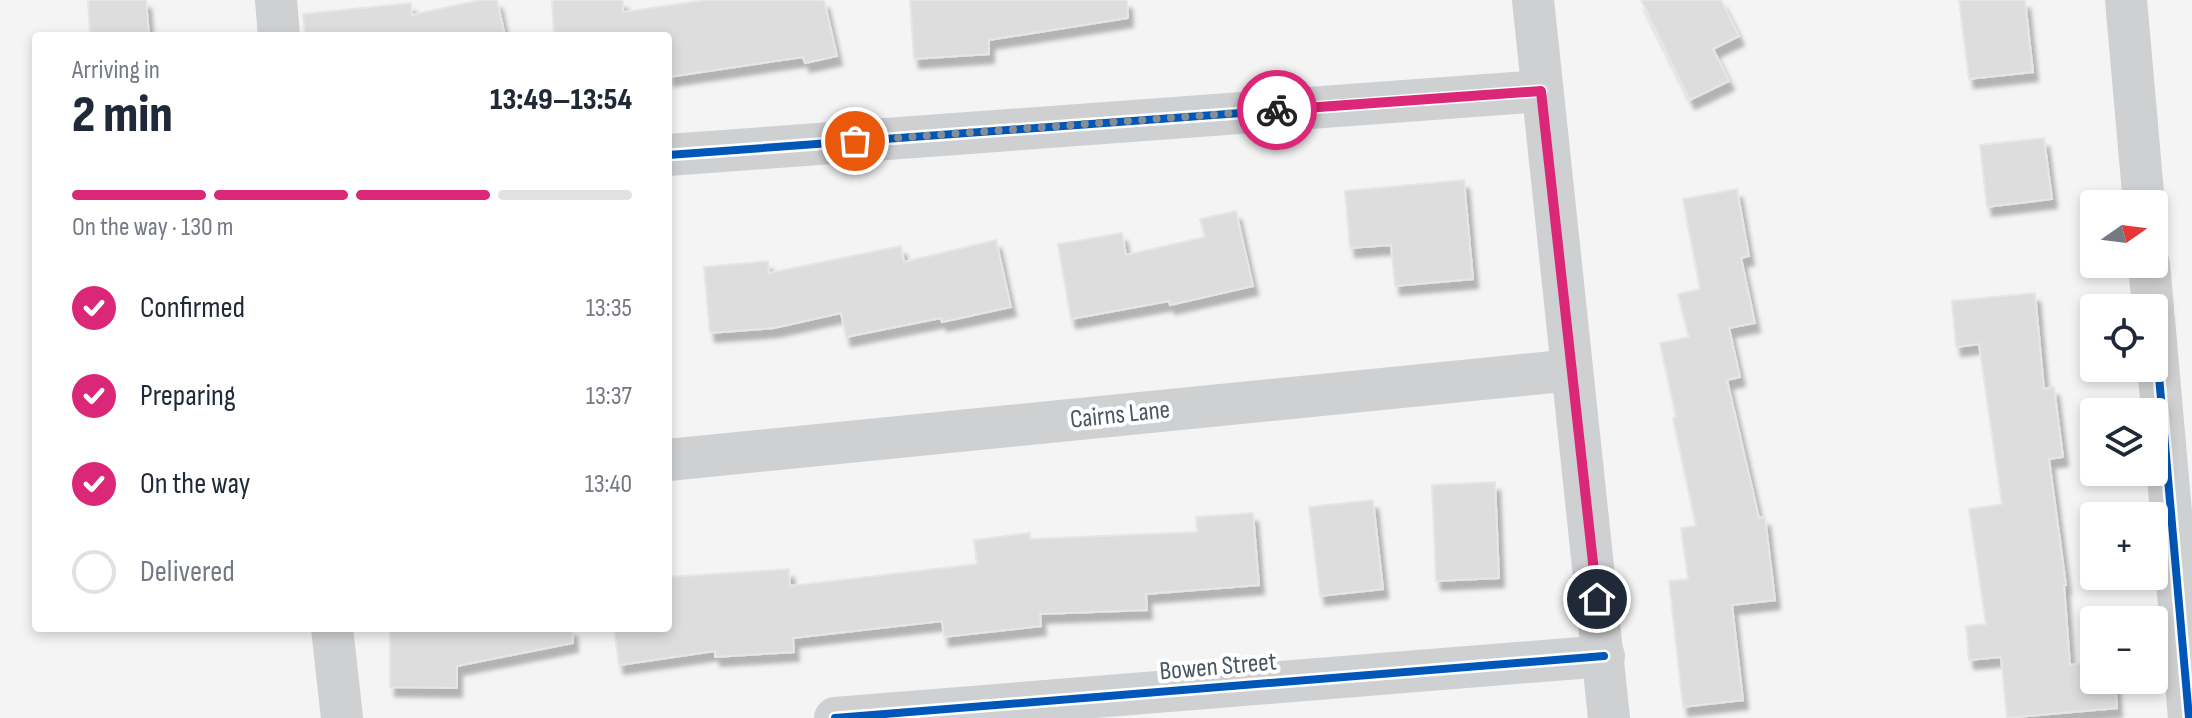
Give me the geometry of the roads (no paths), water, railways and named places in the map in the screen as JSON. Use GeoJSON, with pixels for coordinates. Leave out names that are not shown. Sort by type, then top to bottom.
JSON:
{"type":"FeatureCollection","features":[{"type":"Feature","properties":{"kind":"street"},"geometry":{"type":"LineString","coordinates":[[276,0],[279,32]]}},
{"type":"Feature","properties":{"kind":"street"},"geometry":{"type":"LineString","coordinates":[[1533,0],[1609,718]]}},
{"type":"Feature","properties":{"kind":"street"},"geometry":{"type":"LineString","coordinates":[[2126,0],[2143,190]]}},
{"type":"Feature","properties":{"kind":"street"},"geometry":{"type":"LineString","coordinates":[[672,155],[1541,91]]}},
{"type":"Feature","properties":{"kind":"street","name":"Cairns Lane"},"geometry":{"type":"LineString","coordinates":[[672,460],[1572,370]]}},
{"type":"Feature","properties":{"kind":"street"},"geometry":{"type":"LineString","coordinates":[[2160,382],[2189,718]]}},
{"type":"Feature","properties":{"kind":"street"},"geometry":{"type":"LineString","coordinates":[[332,632],[342,718]]}},
{"type":"Feature","properties":{"kind":"street","name":"Bowen Street"},"geometry":{"type":"LineString","coordinates":[[835,718],[1604,656]]}}]}
